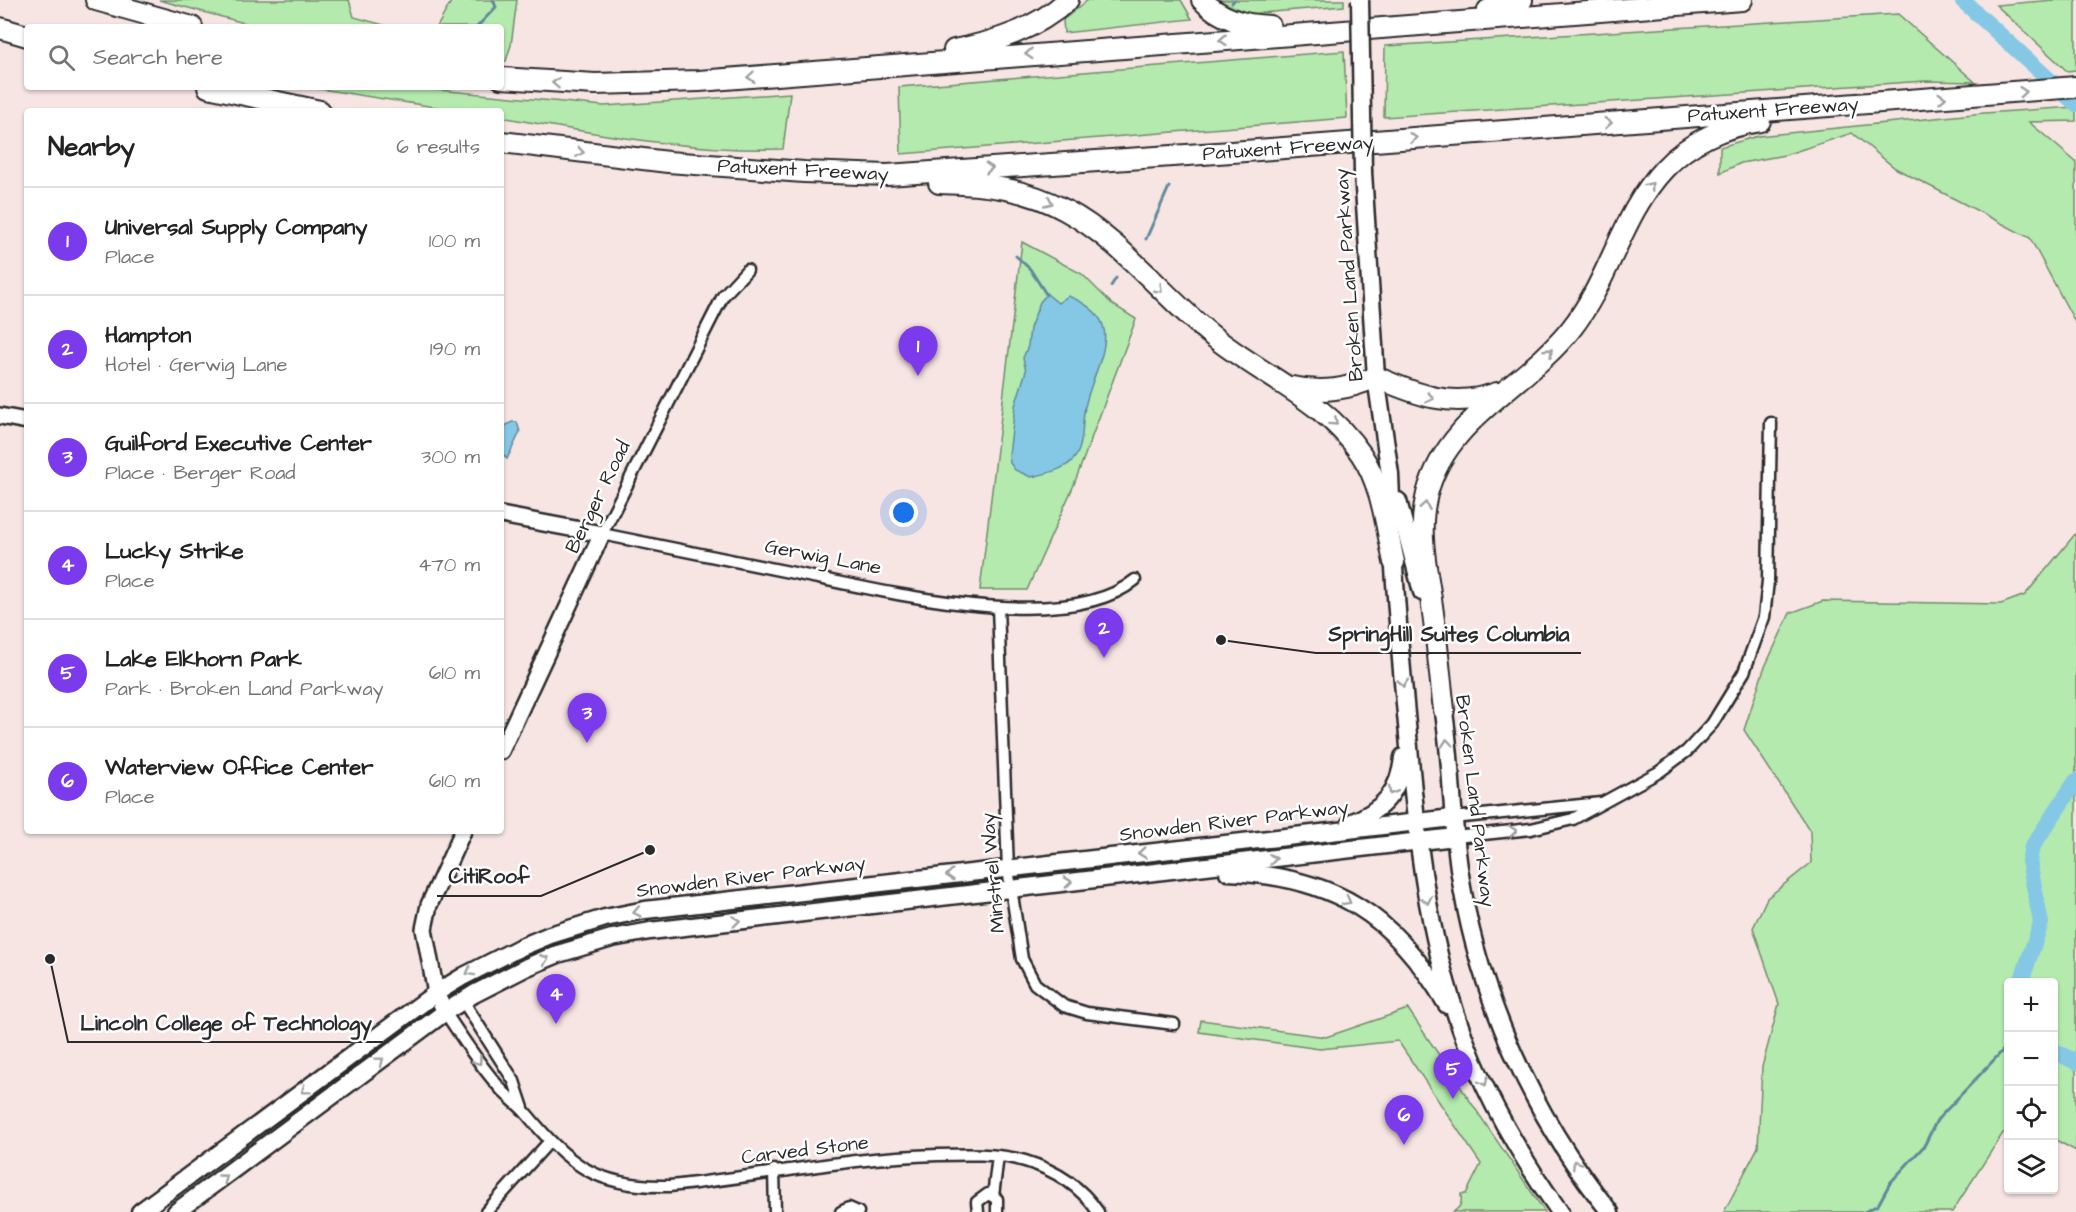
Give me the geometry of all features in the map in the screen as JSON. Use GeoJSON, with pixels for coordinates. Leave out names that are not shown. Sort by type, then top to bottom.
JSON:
{"type":"FeatureCollection","features":[{"type":"Feature","properties":{"kind":"highway"},"geometry":{"type":"LineString","coordinates":[[96,0],[181,24]]}},
{"type":"Feature","properties":{"kind":"highway"},"geometry":{"type":"LineString","coordinates":[[793,73],[975,46],[1026,28],[1068,0]]}},
{"type":"Feature","properties":{"kind":"highway"},"geometry":{"type":"LineString","coordinates":[[1202,0],[1220,15],[1246,25],[1345,30]]}},
{"type":"Feature","properties":{"kind":"highway"},"geometry":{"type":"LineString","coordinates":[[1403,26],[1505,6],[1522,0]]}},
{"type":"Feature","properties":{"kind":"highway"},"geometry":{"type":"LineString","coordinates":[[504,78],[567,83],[635,84],[1742,0]]}},
{"type":"Feature","properties":{"kind":"highway"},"geometry":{"type":"LineString","coordinates":[[0,28],[24,35]]}},
{"type":"Feature","properties":{"kind":"highway","name":"Patuxent Freeway"},"geometry":{"type":"LineString","coordinates":[[504,142],[668,162],[804,172],[887,175],[1232,153],[2076,87]]}},
{"type":"Feature","properties":{"kind":"highway"},"geometry":{"type":"LineString","coordinates":[[222,90],[306,108]]}},
{"type":"Feature","properties":{"kind":"highway"},"geometry":{"type":"LineString","coordinates":[[1444,710],[1422,544],[1423,512],[1435,471],[1460,432],[1570,330],[1593,297],[1641,197],[1665,168],[1684,151],[1719,131],[1752,122],[1914,99]]}},
{"type":"Feature","properties":{"kind":"highway"},"geometry":{"type":"LineString","coordinates":[[804,172],[892,182],[978,184],[1019,191],[1064,210],[1102,234],[1213,337],[1287,386],[1335,422],[1363,457],[1379,493],[1394,562]]}},
{"type":"Feature","properties":{"kind":"highway"},"geometry":{"type":"LineString","coordinates":[[1287,386],[1328,391],[1352,386],[1376,377],[1423,396],[1443,401],[1476,400],[1505,390]]}},
{"type":"Feature","properties":{"kind":"main road","name":"Broken Land Parkway"},"geometry":{"type":"LineString","coordinates":[[1360,0],[1363,172],[1376,377],[1390,474],[1394,562],[1417,842],[1432,924],[1461,1029],[1511,1135],[1560,1212]]}},
{"type":"Feature","properties":{"kind":"main road","name":"Broken Land Parkway"},"geometry":{"type":"LineString","coordinates":[[1390,474],[1426,608],[1444,710],[1455,837],[1468,918],[1481,965],[1509,1041],[1527,1080],[1568,1152],[1610,1212]]}},
{"type":"Feature","properties":{"kind":"main road"},"geometry":{"type":"LineString","coordinates":[[1328,831],[1365,817],[1382,806],[1390,796],[1400,775],[1406,714]]}},
{"type":"Feature","properties":{"kind":"main road","name":"Snowden River Parkway"},"geometry":{"type":"LineString","coordinates":[[140,1212],[443,989],[519,948],[605,918],[645,910],[1453,818]]}},
{"type":"Feature","properties":{"kind":"main road","name":"Snowden River Parkway"},"geometry":{"type":"LineString","coordinates":[[176,1212],[445,1012],[527,967],[612,938],[650,931],[1455,837]]}},
{"type":"Feature","properties":{"kind":"main road"},"geometry":{"type":"LineString","coordinates":[[1173,870],[1260,873],[1293,878],[1352,903],[1388,929],[1406,946],[1423,968],[1461,1029]]}},
{"type":"Feature","properties":{"kind":"street","name":"Berger Road"},"geometry":{"type":"LineString","coordinates":[[504,745],[602,534],[723,296],[747,270]]}},
{"type":"Feature","properties":{"kind":"street"},"geometry":{"type":"LineString","coordinates":[[0,416],[24,421]]}},
{"type":"Feature","properties":{"kind":"street"},"geometry":{"type":"LineString","coordinates":[[1455,837],[1556,824],[1573,819],[1659,772],[1687,751],[1724,708],[1752,656],[1766,602],[1771,423]]}},
{"type":"Feature","properties":{"kind":"street","name":"Gerwig Lane"},"geometry":{"type":"LineString","coordinates":[[504,516],[938,601],[998,607],[1029,607],[1095,601],[1123,591],[1135,580]]}},
{"type":"Feature","properties":{"kind":"street","name":"Minstrel Way"},"geometry":{"type":"LineString","coordinates":[[998,607],[1008,869],[1022,959],[1030,976],[1043,993],[1074,1010],[1174,1024]]}},
{"type":"Feature","properties":{"kind":"street"},"geometry":{"type":"LineString","coordinates":[[1453,818],[1601,803]]}},
{"type":"Feature","properties":{"kind":"street"},"geometry":{"type":"LineString","coordinates":[[445,1012],[443,989],[434,972],[425,943],[426,918],[463,834]]}},
{"type":"Feature","properties":{"kind":"street"},"geometry":{"type":"LineString","coordinates":[[443,989],[463,1001]]}},
{"type":"Feature","properties":{"kind":"street","name":"Carved Stone"},"geometry":{"type":"LineString","coordinates":[[463,1001],[514,1081],[525,1111]]}},
{"type":"Feature","properties":{"kind":"street","name":"Carved Stone"},"geometry":{"type":"LineString","coordinates":[[445,1012],[500,1089],[525,1111],[549,1142],[587,1170],[612,1181],[634,1185],[687,1185],[774,1170],[889,1157],[998,1156],[1022,1160],[1056,1173],[1083,1193],[1098,1212]]}},
{"type":"Feature","properties":{"kind":"street"},"geometry":{"type":"LineString","coordinates":[[486,1212],[549,1142]]}},
{"type":"Feature","properties":{"kind":"street"},"geometry":{"type":"LineString","coordinates":[[998,1156],[993,1196],[999,1203],[998,1212]]}},
{"type":"Feature","properties":{"kind":"street"},"geometry":{"type":"LineString","coordinates":[[774,1170],[775,1212]]}},
{"type":"Feature","properties":{"kind":"street"},"geometry":{"type":"LineString","coordinates":[[978,1212],[976,1202],[980,1197],[993,1196]]}},
{"type":"Feature","properties":{"kind":"street"},"geometry":{"type":"LineString","coordinates":[[841,1212],[849,1208],[858,1212]]}},
{"type":"Feature","properties":{"kind":"green space"},"geometry":{"type":"Polygon","coordinates":[[[159,0],[349,0],[354,17],[380,24],[248,24],[159,0]]]}},
{"type":"Feature","properties":{"kind":"green space"},"geometry":{"type":"Polygon","coordinates":[[[452,0],[517,0],[511,45],[506,61],[504,61],[504,24],[439,24],[452,0]]]}},
{"type":"Feature","properties":{"kind":"green space"},"geometry":{"type":"Polygon","coordinates":[[[1088,0],[1181,0],[1192,19],[1064,33],[1063,20],[1088,0]]]}},
{"type":"Feature","properties":{"kind":"green space"},"geometry":{"type":"Polygon","coordinates":[[[1218,0],[1344,0],[1344,6],[1249,14],[1218,0]]]}},
{"type":"Feature","properties":{"kind":"green space"},"geometry":{"type":"Polygon","coordinates":[[[2076,0],[2076,70],[2067,71],[1996,5],[2076,0]]]}},
{"type":"Feature","properties":{"kind":"green space"},"geometry":{"type":"Polygon","coordinates":[[[1898,14],[1975,82],[1926,81],[1384,117],[1385,46],[1898,14]]]}},
{"type":"Feature","properties":{"kind":"green space"},"geometry":{"type":"Polygon","coordinates":[[[1344,51],[1347,118],[901,154],[899,87],[1344,51]]]}},
{"type":"Feature","properties":{"kind":"green space"},"geometry":{"type":"Polygon","coordinates":[[[327,90],[438,90],[604,106],[790,93],[783,149],[712,148],[641,140],[504,118],[504,108],[441,108],[327,90]]]}},
{"type":"Feature","properties":{"kind":"green space"},"geometry":{"type":"Polygon","coordinates":[[[2076,107],[2076,121],[2029,122],[2076,162],[2076,324],[2030,238],[1895,168],[1852,133],[1785,155],[1741,163],[1720,173],[1720,147],[1758,136],[1984,113],[2076,107]]]}},
{"type":"Feature","properties":{"kind":"green space"},"geometry":{"type":"Polygon","coordinates":[[[1022,242],[1082,274],[1112,304],[1136,319],[1073,487],[1027,590],[980,590],[1022,242]]]}},
{"type":"Feature","properties":{"kind":"green space"},"geometry":{"type":"Polygon","coordinates":[[[2076,533],[2076,1151],[2058,1141],[2058,978],[2004,978],[2004,1133],[1952,1212],[1724,1212],[1758,1147],[1762,1067],[1779,1004],[1753,928],[1767,898],[1811,863],[1810,831],[1744,730],[1764,669],[1790,613],[1823,601],[2001,604],[2025,595],[2076,533]]]}},
{"type":"Feature","properties":{"kind":"green space"},"geometry":{"type":"Polygon","coordinates":[[[1408,1009],[1545,1212],[1453,1212],[1461,1202],[1461,1194],[1466,1194],[1481,1164],[1398,1041],[1320,1049],[1199,1032],[1201,1020],[1326,1037],[1408,1009]]]}},
{"type":"Feature","properties":{"kind":"water"},"geometry":{"type":"Polygon","coordinates":[[[1047,294],[1058,303],[1068,296],[1088,306],[1099,317],[1104,330],[1104,344],[1085,407],[1081,442],[1077,455],[1073,460],[1054,471],[1031,477],[1015,470],[1010,463],[1009,455],[1015,406],[1026,371],[1023,358],[1028,346],[1030,328],[1040,302],[1047,294]]]}},
{"type":"Feature","properties":{"kind":"water"},"geometry":{"type":"Polygon","coordinates":[[[517,422],[520,432],[507,459],[504,455],[505,426],[517,422]]]}},
{"type":"Feature","properties":{"kind":"waterway"},"geometry":{"type":"LineString","coordinates":[[480,24],[496,7],[493,0]]}},
{"type":"Feature","properties":{"kind":"waterway"},"geometry":{"type":"LineString","coordinates":[[1962,0],[2076,104]]}},
{"type":"Feature","properties":{"kind":"waterway"},"geometry":{"type":"LineString","coordinates":[[1146,239],[1169,187]]}},
{"type":"Feature","properties":{"kind":"waterway"},"geometry":{"type":"LineString","coordinates":[[1016,256],[1030,269],[1046,294]]}},
{"type":"Feature","properties":{"kind":"waterway"},"geometry":{"type":"LineString","coordinates":[[1111,286],[1116,278]]}},
{"type":"Feature","properties":{"kind":"waterway"},"geometry":{"type":"LineString","coordinates":[[2022,978],[2041,923],[2029,861],[2032,847],[2076,781]]}},
{"type":"Feature","properties":{"kind":"waterway"},"geometry":{"type":"LineString","coordinates":[[1864,1212],[1878,1205],[1890,1183],[1924,1146],[1937,1120],[2004,1049]]}},
{"type":"Feature","properties":{"kind":"waterway"},"geometry":{"type":"LineString","coordinates":[[2058,1053],[2076,1062]]}},
{"type":"Feature","properties":{"kind":"place","name":"Universal Supply Company"},"geometry":{"type":"Point","coordinates":[918,376]}},
{"type":"Feature","properties":{"kind":"place","name":"SpringHill Suites Columbia"},"geometry":{"type":"Point","coordinates":[1221,640]}},
{"type":"Feature","properties":{"kind":"place","name":"Hampton"},"geometry":{"type":"Point","coordinates":[1104,658]}},
{"type":"Feature","properties":{"kind":"place","name":"Guilford Executive Center"},"geometry":{"type":"Point","coordinates":[587,743]}},
{"type":"Feature","properties":{"kind":"place","name":"CitiRoof"},"geometry":{"type":"Point","coordinates":[650,850]}},
{"type":"Feature","properties":{"kind":"place","name":"Lincoln College of Technology"},"geometry":{"type":"Point","coordinates":[50,959]}},
{"type":"Feature","properties":{"kind":"place","name":"Lucky Strike"},"geometry":{"type":"Point","coordinates":[556,1024]}},
{"type":"Feature","properties":{"kind":"place","name":"Lake Elkhorn Park"},"geometry":{"type":"Point","coordinates":[1453,1099]}},
{"type":"Feature","properties":{"kind":"place","name":"Waterview Office Center"},"geometry":{"type":"Point","coordinates":[1404,1145]}}]}
